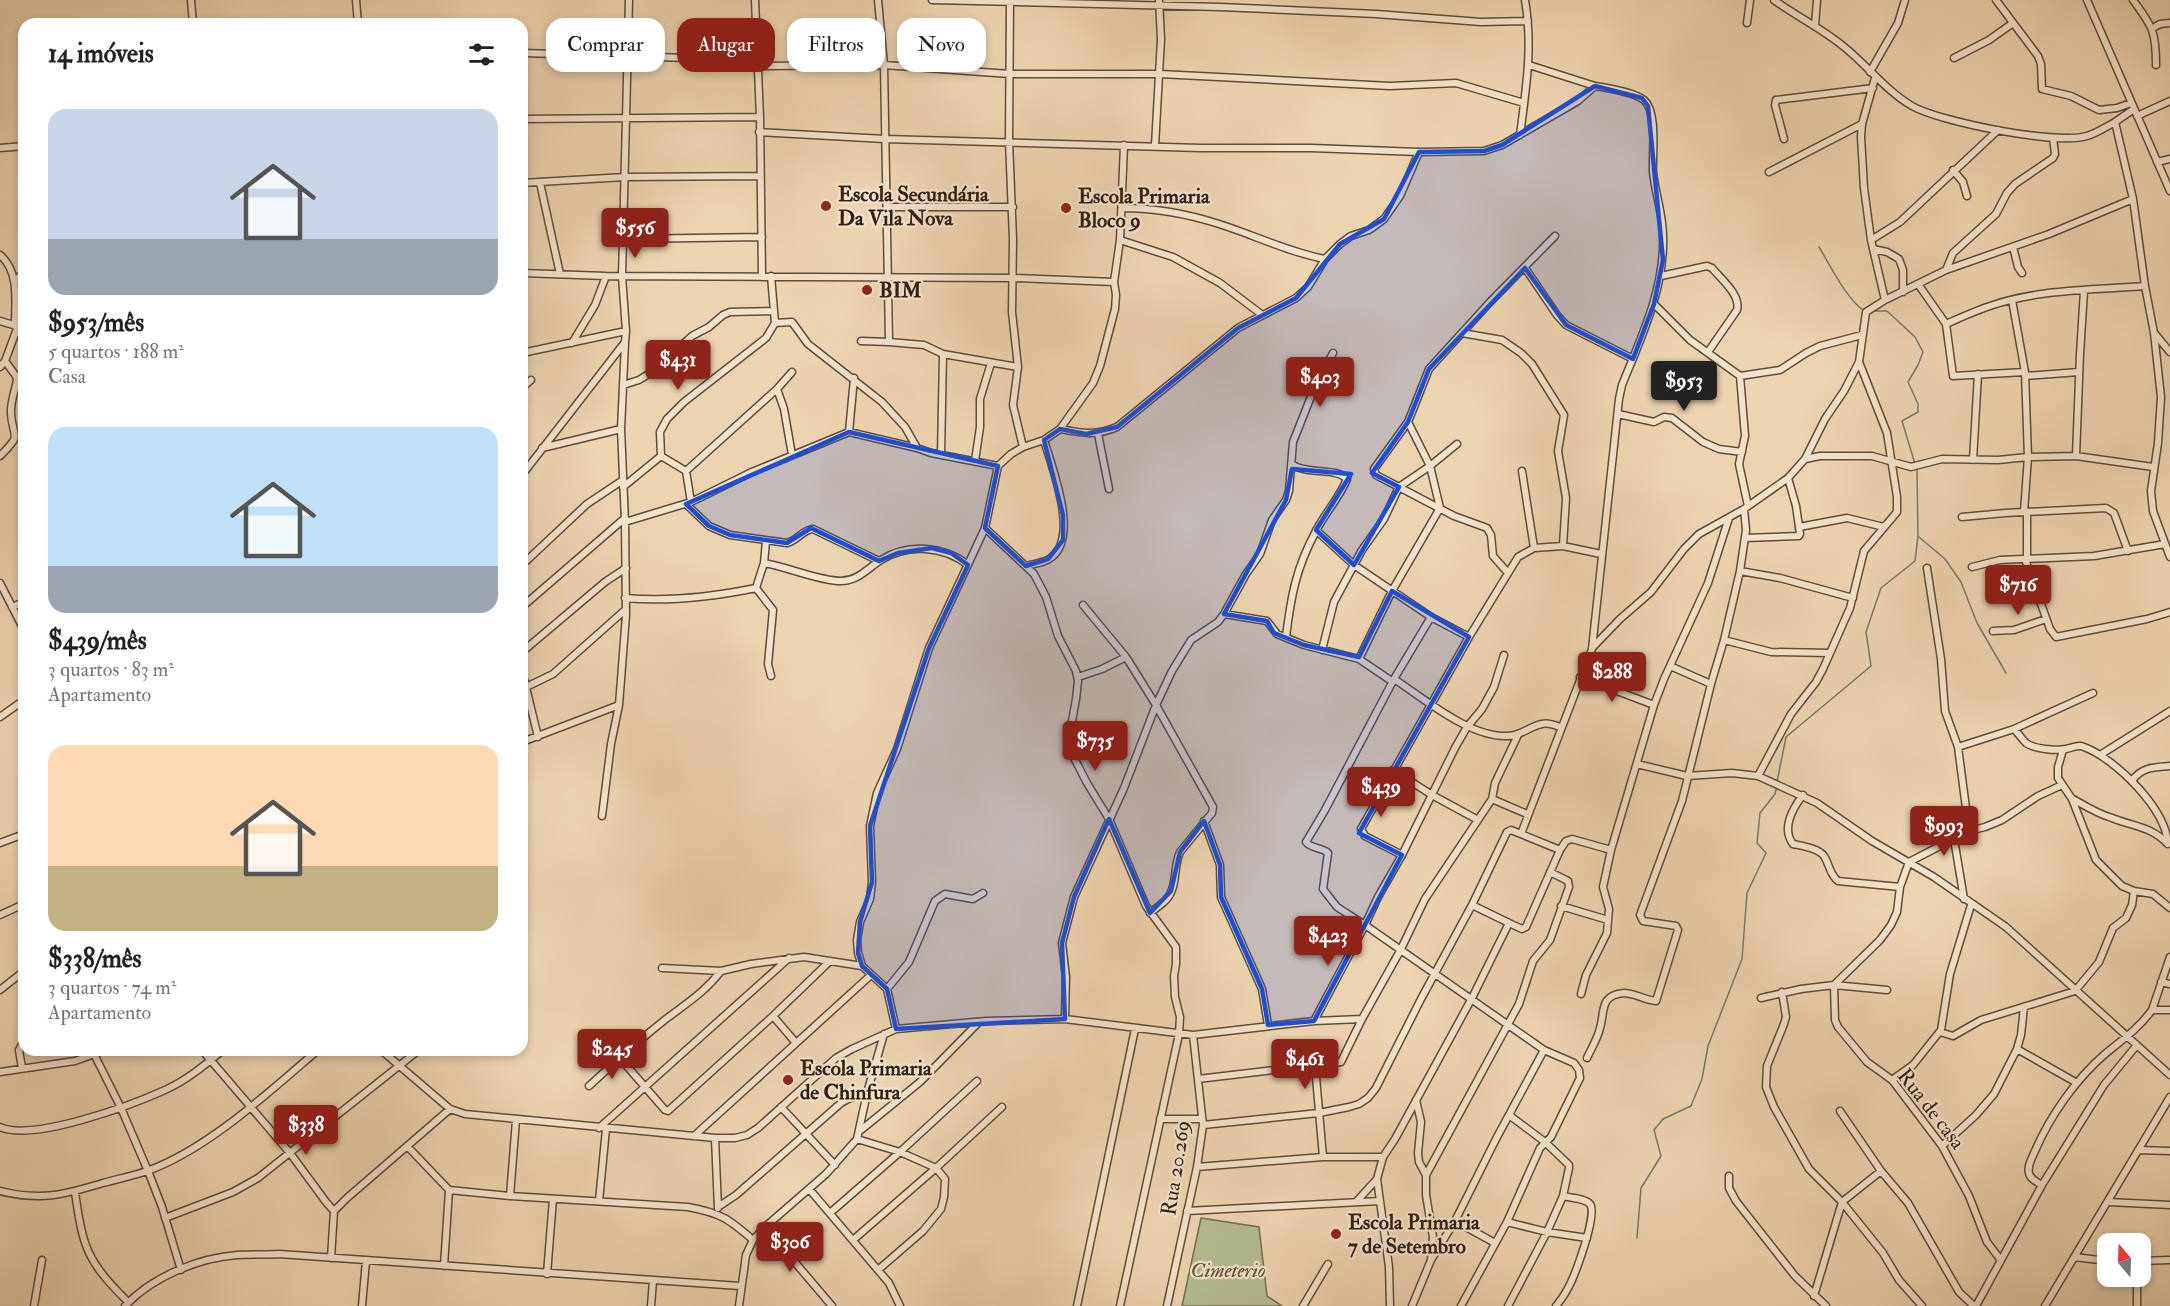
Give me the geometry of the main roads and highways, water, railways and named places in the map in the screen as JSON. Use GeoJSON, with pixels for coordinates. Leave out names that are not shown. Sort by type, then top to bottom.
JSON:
{"type":"FeatureCollection","features":[{"type":"Feature","properties":{"kind":"waterway"},"geometry":{"type":"LineString","coordinates":[[1819,247],[1845,290],[1863,310]]}},
{"type":"Feature","properties":{"kind":"waterway"},"geometry":{"type":"LineString","coordinates":[[1871,311],[1887,311],[1915,337],[1923,352],[1908,382],[1918,404],[1918,412],[1902,421],[1915,464]]}},
{"type":"Feature","properties":{"kind":"waterway"},"geometry":{"type":"LineString","coordinates":[[1777,782],[1786,737],[1871,666],[1866,632],[1881,588],[1915,561],[1918,536],[1917,469]]}},
{"type":"Feature","properties":{"kind":"waterway"},"geometry":{"type":"LineString","coordinates":[[1919,537],[1945,559],[1961,582],[1977,623],[2006,673]]}},
{"type":"Feature","properties":{"kind":"waterway"},"geometry":{"type":"LineString","coordinates":[[1637,1238],[1641,1188],[1661,1156],[1654,1130],[1663,1119],[1691,1106],[1702,1079],[1708,1046],[1742,959],[1747,893],[1766,853],[1757,843],[1760,813],[1775,794],[1777,786]]}},
{"type":"Feature","properties":{"kind":"place","name":"Escola Secundária Da Vila Nova"},"geometry":{"type":"Point","coordinates":[826,206]}},
{"type":"Feature","properties":{"kind":"place","name":"Escola Primaria Bloco 9"},"geometry":{"type":"Point","coordinates":[1066,208]}},
{"type":"Feature","properties":{"kind":"place","name":"BIM"},"geometry":{"type":"Point","coordinates":[867,290]}},
{"type":"Feature","properties":{"kind":"place","name":"Escola Primaria de Chinfura"},"geometry":{"type":"Point","coordinates":[788,1080]}},
{"type":"Feature","properties":{"kind":"place","name":"Escola Primaria 7 de Setembro"},"geometry":{"type":"Point","coordinates":[1336,1234]}},
{"type":"Feature","properties":{"kind":"park label","name":"Cimeterio"},"geometry":{"type":"Point","coordinates":[1228,1270]}}]}
